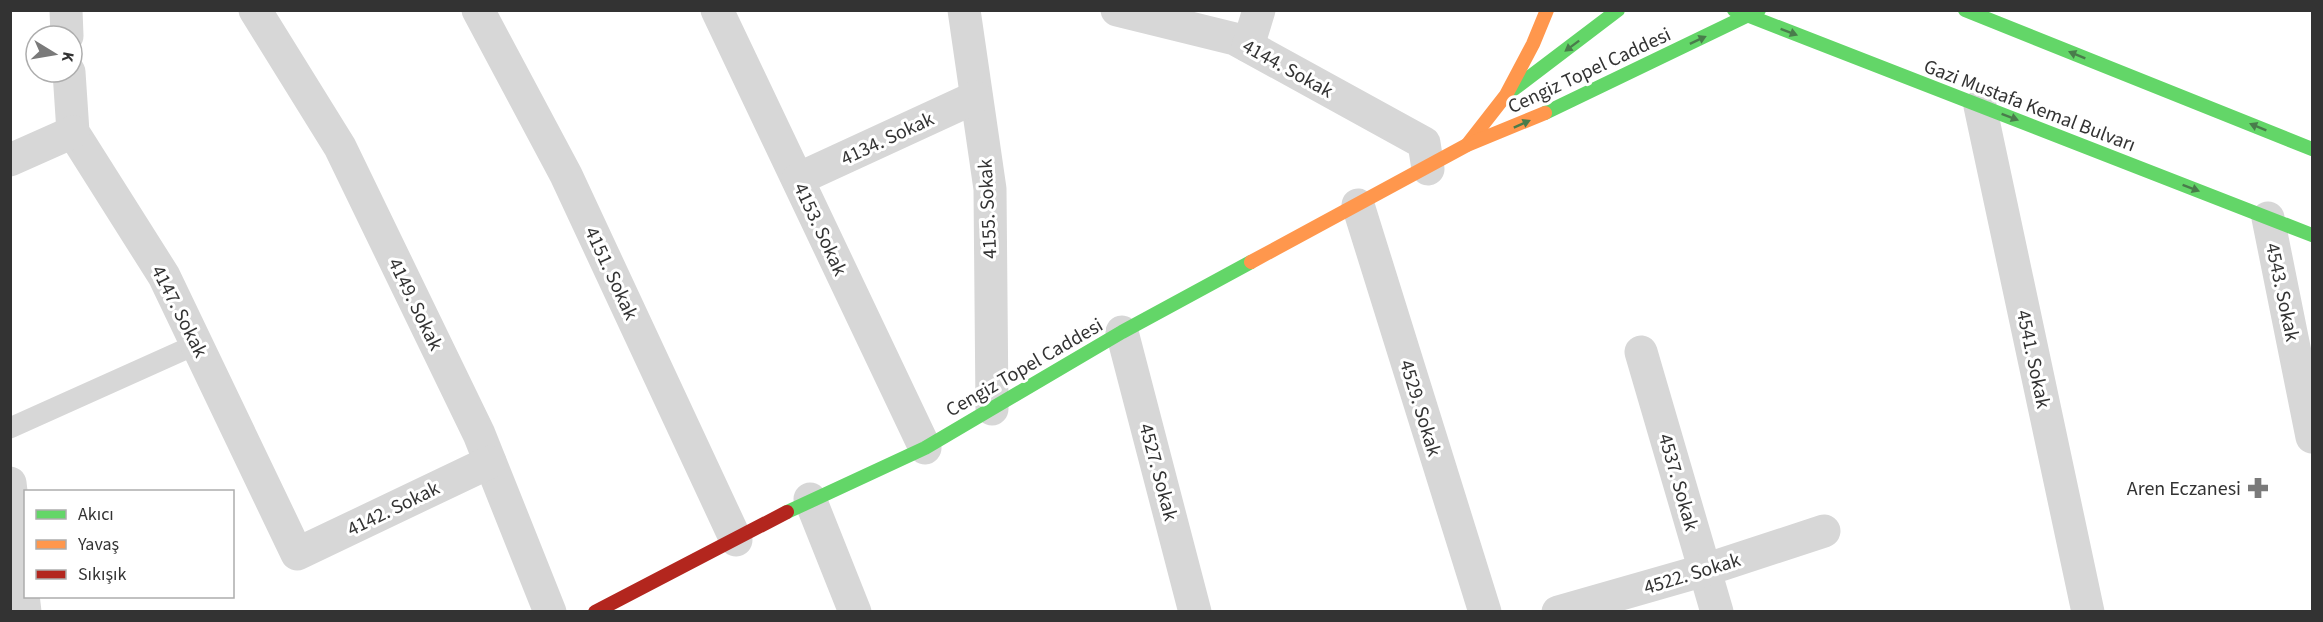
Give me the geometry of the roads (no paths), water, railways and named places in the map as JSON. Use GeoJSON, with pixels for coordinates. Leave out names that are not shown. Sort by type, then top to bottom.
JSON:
{"type":"FeatureCollection","features":[{"type":"Feature","properties":{"kind":"main road","name":"Cengiz Topel Caddesi"},"geometry":{"type":"LineString","coordinates":[[1467,145],[1506,95],[1533,44],[1547,10]]}},
{"type":"Feature","properties":{"kind":"main road","name":"Cengiz Topel Caddesi"},"geometry":{"type":"LineString","coordinates":[[1506,95],[1618,10]]}},
{"type":"Feature","properties":{"kind":"main road","name":"Gazi Mustafa Kemal Bulvarı"},"geometry":{"type":"LineString","coordinates":[[1734,10],[1754,13],[1980,106],[2313,235]]}},
{"type":"Feature","properties":{"kind":"main road"},"geometry":{"type":"LineString","coordinates":[[1965,10],[2313,149]]}},
{"type":"Feature","properties":{"kind":"main road","name":"Cengiz Topel Caddesi"},"geometry":{"type":"LineString","coordinates":[[595,612],[736,540],[810,499],[925,447],[1122,333],[1428,169],[1467,145],[1518,126],[1754,13]]}},
{"type":"Feature","properties":{"kind":"street","name":"4149. Sokak"},"geometry":{"type":"LineString","coordinates":[[255,10],[340,147],[479,434],[550,612]]}},
{"type":"Feature","properties":{"kind":"street","name":"4151. Sokak"},"geometry":{"type":"LineString","coordinates":[[478,10],[566,175],[736,540]]}},
{"type":"Feature","properties":{"kind":"street","name":"4153. Sokak"},"geometry":{"type":"LineString","coordinates":[[717,10],[925,447]]}},
{"type":"Feature","properties":{"kind":"street","name":"4155. Sokak"},"geometry":{"type":"LineString","coordinates":[[964,10],[990,189],[992,409]]}},
{"type":"Feature","properties":{"kind":"street","name":"4144. Sokak"},"geometry":{"type":"LineString","coordinates":[[1117,10],[1235,39],[1424,143],[1428,169]]}},
{"type":"Feature","properties":{"kind":"street"},"geometry":{"type":"LineString","coordinates":[[1248,46],[1259,10]]}},
{"type":"Feature","properties":{"kind":"street","name":"4147. Sokak"},"geometry":{"type":"LineString","coordinates":[[70,84],[73,132],[164,276],[297,554]]}},
{"type":"Feature","properties":{"kind":"street","name":"4134. Sokak"},"geometry":{"type":"LineString","coordinates":[[798,179],[976,97]]}},
{"type":"Feature","properties":{"kind":"street","name":"4541. Sokak"},"geometry":{"type":"LineString","coordinates":[[1980,106],[2088,612]]}},
{"type":"Feature","properties":{"kind":"street"},"geometry":{"type":"LineString","coordinates":[[10,160],[73,132]]}},
{"type":"Feature","properties":{"kind":"street","name":"4529. Sokak"},"geometry":{"type":"LineString","coordinates":[[1358,205],[1485,612]]}},
{"type":"Feature","properties":{"kind":"street","name":"4543. Sokak"},"geometry":{"type":"LineString","coordinates":[[2268,218],[2313,437]]}},
{"type":"Feature","properties":{"kind":"street","name":"4527. Sokak"},"geometry":{"type":"LineString","coordinates":[[1122,333],[1195,612]]}},
{"type":"Feature","properties":{"kind":"street","name":"4537. Sokak"},"geometry":{"type":"LineString","coordinates":[[1641,352],[1717,612]]}},
{"type":"Feature","properties":{"kind":"street","name":"4142. Sokak"},"geometry":{"type":"LineString","coordinates":[[297,554],[489,462]]}},
{"type":"Feature","properties":{"kind":"street"},"geometry":{"type":"LineString","coordinates":[[10,483],[20,603]]}},
{"type":"Feature","properties":{"kind":"street"},"geometry":{"type":"LineString","coordinates":[[810,499],[855,612]]}},
{"type":"Feature","properties":{"kind":"street","name":"4522. Sokak"},"geometry":{"type":"LineString","coordinates":[[1558,612],[1705,570],[1824,531]]}},
{"type":"Feature","properties":{"kind":"lane"},"geometry":{"type":"LineString","coordinates":[[10,428],[197,344]]}},
{"type":"Feature","properties":{"kind":"place","name":"Aren Eczanesi"},"geometry":{"type":"Point","coordinates":[2258,488]}}]}
